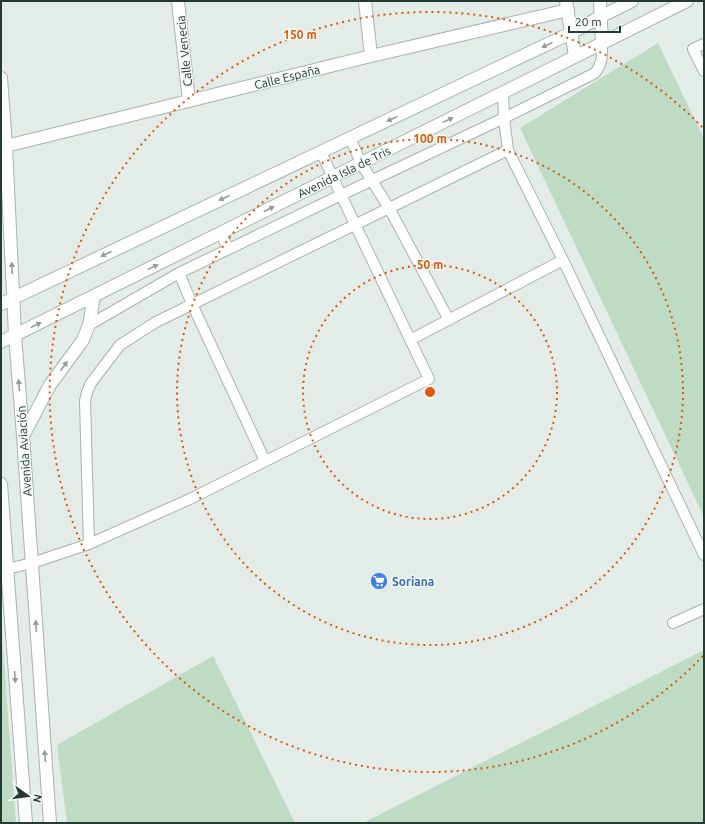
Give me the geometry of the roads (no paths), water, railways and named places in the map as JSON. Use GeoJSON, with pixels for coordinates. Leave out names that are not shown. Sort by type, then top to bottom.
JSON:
{"type":"FeatureCollection","features":[{"type":"Feature","properties":{"kind":"main road","name":"Calle Venecia"},"geometry":{"type":"LineString","coordinates":[[178,1],[189,101]]}},
{"type":"Feature","properties":{"kind":"main road"},"geometry":{"type":"LineString","coordinates":[[365,1],[371,56]]}},
{"type":"Feature","properties":{"kind":"main road"},"geometry":{"type":"LineString","coordinates":[[600,1],[602,16],[602,43]]}},
{"type":"Feature","properties":{"kind":"main road"},"geometry":{"type":"LineString","coordinates":[[1,304],[571,34],[632,1]]}},
{"type":"Feature","properties":{"kind":"main road","name":"Avenida Isla de Tris"},"geometry":{"type":"LineString","coordinates":[[1,342],[687,1]]}},
{"type":"Feature","properties":{"kind":"main road","name":"Calle España"},"geometry":{"type":"LineString","coordinates":[[6,146],[567,6]]}},
{"type":"Feature","properties":{"kind":"main road"},"geometry":{"type":"LineString","coordinates":[[567,6],[575,56]]}},
{"type":"Feature","properties":{"kind":"main road","name":"Avenida Aviación"},"geometry":{"type":"LineString","coordinates":[[1,78],[6,146],[15,335],[50,823]]}},
{"type":"Feature","properties":{"kind":"main road"},"geometry":{"type":"LineString","coordinates":[[23,436],[50,385],[83,340],[89,325],[94,296]]}},
{"type":"Feature","properties":{"kind":"main road"},"geometry":{"type":"LineString","coordinates":[[1,484],[4,571],[26,823]]}},
{"type":"Feature","properties":{"kind":"lane"},"geometry":{"type":"LineString","coordinates":[[89,325],[179,273],[504,118],[594,73],[600,67],[602,60],[602,43]]}},
{"type":"Feature","properties":{"kind":"lane"},"geometry":{"type":"LineString","coordinates":[[704,44],[693,49],[704,72]]}},
{"type":"Feature","properties":{"kind":"lane"},"geometry":{"type":"LineString","coordinates":[[503,92],[504,118],[508,150],[564,260],[704,555]]}},
{"type":"Feature","properties":{"kind":"lane"},"geometry":{"type":"LineString","coordinates":[[350,138],[361,163],[389,208],[448,320]]}},
{"type":"Feature","properties":{"kind":"lane"},"geometry":{"type":"LineString","coordinates":[[89,544],[85,401],[91,383],[120,345],[156,322],[508,150]]}},
{"type":"Feature","properties":{"kind":"lane"},"geometry":{"type":"LineString","coordinates":[[4,571],[89,544],[190,499],[429,379],[321,152]]}},
{"type":"Feature","properties":{"kind":"lane"},"geometry":{"type":"LineString","coordinates":[[220,233],[229,249]]}},
{"type":"Feature","properties":{"kind":"lane"},"geometry":{"type":"LineString","coordinates":[[410,340],[564,260]]}},
{"type":"Feature","properties":{"kind":"lane"},"geometry":{"type":"LineString","coordinates":[[179,273],[265,461]]}},
{"type":"Feature","properties":{"kind":"lane"},"geometry":{"type":"LineString","coordinates":[[673,623],[704,609]]}},
{"type":"Feature","properties":{"kind":"place","name":"Soriana"},"geometry":{"type":"Point","coordinates":[379,581]}}]}
